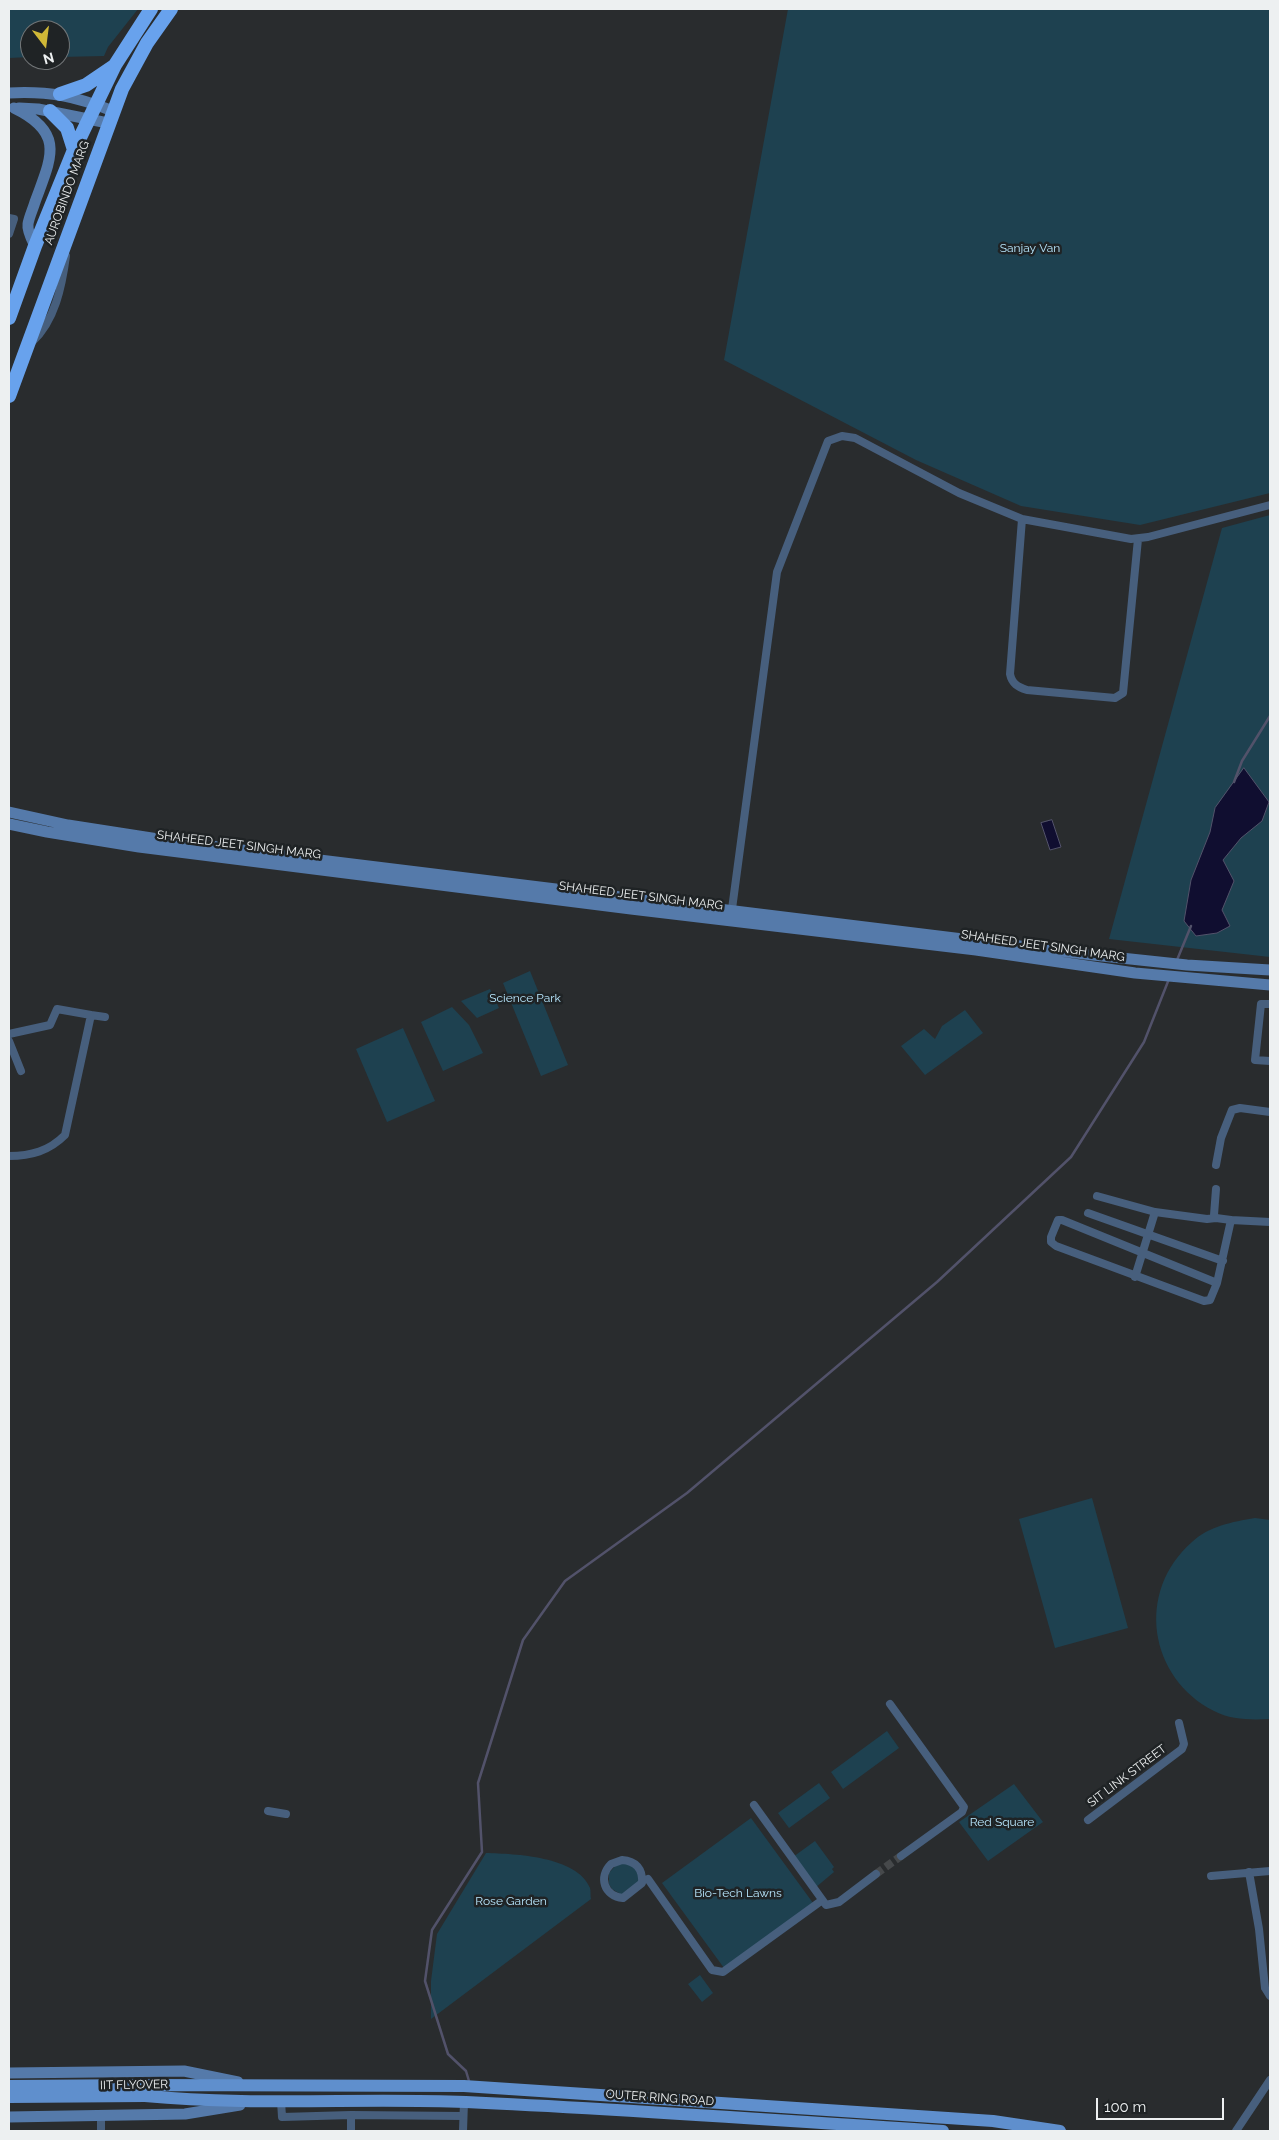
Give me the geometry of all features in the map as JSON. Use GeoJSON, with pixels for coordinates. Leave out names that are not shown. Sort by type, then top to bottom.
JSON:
{"type":"FeatureCollection","features":[{"type":"Feature","properties":{"kind":"highway","name":"AUROBINDO MARG"},"geometry":{"type":"LineString","coordinates":[[9,318],[35,246],[74,150],[115,65],[150,9]]}},
{"type":"Feature","properties":{"kind":"highway","name":"AUROBINDO MARG"},"geometry":{"type":"LineString","coordinates":[[9,396],[25,348],[69,235],[110,117],[122,89],[147,43],[171,9]]}},
{"type":"Feature","properties":{"kind":"highway"},"geometry":{"type":"LineString","coordinates":[[60,94],[86,84],[115,65]]}},
{"type":"Feature","properties":{"kind":"highway"},"geometry":{"type":"LineString","coordinates":[[50,111],[67,128],[74,150]]}},
{"type":"Feature","properties":{"kind":"main road"},"geometry":{"type":"LineString","coordinates":[[9,93],[41,92],[60,94],[97,105],[110,117]]}},
{"type":"Feature","properties":{"kind":"main road"},"geometry":{"type":"LineString","coordinates":[[11,108],[50,111],[89,118],[110,117]]}},
{"type":"Feature","properties":{"kind":"main road"},"geometry":{"type":"LineString","coordinates":[[11,108],[38,122],[46,132],[50,143],[49,161],[28,223],[35,246]]}},
{"type":"Feature","properties":{"kind":"main road","name":"SHAHEED JEET SINGH MARG"},"geometry":{"type":"LineString","coordinates":[[9,815],[287,856],[1171,976],[1270,984]]}},
{"type":"Feature","properties":{"kind":"main road","name":"SHAHEED JEET SINGH MARG"},"geometry":{"type":"LineString","coordinates":[[731,915],[844,925],[1176,964],[1270,970]]}},
{"type":"Feature","properties":{"kind":"main road"},"geometry":{"type":"LineString","coordinates":[[9,2073],[184,2071],[258,2085]]}},
{"type":"Feature","properties":{"kind":"main road","name":"IIT FLYOVER"},"geometry":{"type":"LineString","coordinates":[[9,2097],[258,2085]]}},
{"type":"Feature","properties":{"kind":"main road","name":"OUTER RING ROAD"},"geometry":{"type":"LineString","coordinates":[[258,2085],[464,2086],[993,2121],[1060,2131]]}},
{"type":"Feature","properties":{"kind":"main road","name":"IIT FLYOVER"},"geometry":{"type":"LineString","coordinates":[[9,2086],[147,2090],[256,2102]]}},
{"type":"Feature","properties":{"kind":"main road"},"geometry":{"type":"LineString","coordinates":[[9,2117],[184,2114],[256,2102]]}},
{"type":"Feature","properties":{"kind":"main road","name":"OUTER RING ROAD"},"geometry":{"type":"LineString","coordinates":[[256,2102],[464,2102],[662,2112],[943,2131]]}},
{"type":"Feature","properties":{"kind":"street"},"geometry":{"type":"LineString","coordinates":[[9,218],[14,219],[9,234]]}},
{"type":"Feature","properties":{"kind":"street"},"geometry":{"type":"LineString","coordinates":[[731,915],[777,572],[828,441],[842,436],[855,438],[959,493],[1022,519],[1138,539],[1270,505]]}},
{"type":"Feature","properties":{"kind":"street"},"geometry":{"type":"LineString","coordinates":[[1022,519],[1010,674],[1013,682],[1018,687],[1027,690],[1114,698],[1123,693],[1138,539]]}},
{"type":"Feature","properties":{"kind":"street"},"geometry":{"type":"LineString","coordinates":[[1270,1004],[1260,1004],[1255,1060],[1270,1061]]}},
{"type":"Feature","properties":{"kind":"street"},"geometry":{"type":"LineString","coordinates":[[9,1034],[50,1024],[57,1009],[105,1017]]}},
{"type":"Feature","properties":{"kind":"street"},"geometry":{"type":"LineString","coordinates":[[9,1156],[23,1156],[40,1152],[59,1142],[66,1135],[91,1015]]}},
{"type":"Feature","properties":{"kind":"street"},"geometry":{"type":"LineString","coordinates":[[9,1041],[21,1071]]}},
{"type":"Feature","properties":{"kind":"street"},"geometry":{"type":"LineString","coordinates":[[1216,1165],[1221,1138],[1232,1110],[1240,1108],[1270,1112]]}},
{"type":"Feature","properties":{"kind":"street"},"geometry":{"type":"LineString","coordinates":[[1216,1189],[1214,1215],[1216,1218]]}},
{"type":"Feature","properties":{"kind":"street"},"geometry":{"type":"LineString","coordinates":[[1097,1196],[1155,1212],[1207,1219],[1270,1222]]}},
{"type":"Feature","properties":{"kind":"street"},"geometry":{"type":"LineString","coordinates":[[1135,1276],[1155,1212]]}},
{"type":"Feature","properties":{"kind":"street"},"geometry":{"type":"LineString","coordinates":[[1088,1213],[1222,1261]]}},
{"type":"Feature","properties":{"kind":"street"},"geometry":{"type":"LineString","coordinates":[[1217,1283],[1062,1220],[1058,1220],[1051,1237],[1051,1242],[1056,1246],[1203,1301],[1210,1300],[1217,1283],[1231,1220]]}},
{"type":"Feature","properties":{"kind":"street"},"geometry":{"type":"LineString","coordinates":[[890,1704],[964,1807],[962,1812],[901,1856]]}},
{"type":"Feature","properties":{"kind":"street","name":"SIT LINK STREET"},"geometry":{"type":"LineString","coordinates":[[1088,1820],[1182,1749],[1184,1744],[1179,1722]]}},
{"type":"Feature","properties":{"kind":"street"},"geometry":{"type":"LineString","coordinates":[[754,1805],[826,1905],[835,1905],[876,1874]]}},
{"type":"Feature","properties":{"kind":"street"},"geometry":{"type":"LineString","coordinates":[[268,1811],[286,1814]]}},
{"type":"Feature","properties":{"kind":"street"},"geometry":{"type":"LineString","coordinates":[[628,1860],[638,1867],[641,1872],[642,1883],[638,1887],[623,1898],[613,1895],[606,1888],[604,1882],[605,1872],[616,1861],[628,1860]]}},
{"type":"Feature","properties":{"kind":"street"},"geometry":{"type":"LineString","coordinates":[[1211,1876],[1270,1871]]}},
{"type":"Feature","properties":{"kind":"street"},"geometry":{"type":"LineString","coordinates":[[1249,1872],[1259,1929],[1266,1988],[1270,1996]]}},
{"type":"Feature","properties":{"kind":"street"},"geometry":{"type":"LineString","coordinates":[[648,1879],[712,1970],[723,1972],[822,1901]]}},
{"type":"Feature","properties":{"kind":"street"},"geometry":{"type":"LineString","coordinates":[[1236,2131],[1270,2080]]}},
{"type":"Feature","properties":{"kind":"street"},"geometry":{"type":"LineString","coordinates":[[281,2101],[282,2117],[351,2114],[463,2116]]}},
{"type":"Feature","properties":{"kind":"street"},"geometry":{"type":"LineString","coordinates":[[405,2115],[406,2102]]}},
{"type":"Feature","properties":{"kind":"street"},"geometry":{"type":"LineString","coordinates":[[463,2131],[464,2102]]}},
{"type":"Feature","properties":{"kind":"street"},"geometry":{"type":"LineString","coordinates":[[351,2114],[351,2131]]}},
{"type":"Feature","properties":{"kind":"street"},"geometry":{"type":"LineString","coordinates":[[101,2115],[101,2131]]}},
{"type":"Feature","properties":{"kind":"green space"},"geometry":{"type":"Polygon","coordinates":[[[9,9],[138,9],[108,47],[104,56],[70,57],[70,20],[20,20],[20,57],[9,58],[9,9]]]}},
{"type":"Feature","properties":{"kind":"green space","name":"Sanjay Van"},"geometry":{"type":"Polygon","coordinates":[[[788,9],[1270,9],[1270,493],[1140,525],[1021,506],[916,460],[724,360],[788,9]]]}},
{"type":"Feature","properties":{"kind":"green space"},"geometry":{"type":"Polygon","coordinates":[[[1270,515],[1270,957],[1109,939],[1222,528],[1270,515]]]}},
{"type":"Feature","properties":{"kind":"green space","name":"Science Park"},"geometry":{"type":"Polygon","coordinates":[[[530,971],[568,1065],[541,1076],[503,983],[530,971]]]}},
{"type":"Feature","properties":{"kind":"green space"},"geometry":{"type":"Polygon","coordinates":[[[490,989],[499,1008],[477,1018],[461,1001],[490,989]]]}},
{"type":"Feature","properties":{"kind":"green space"},"geometry":{"type":"Polygon","coordinates":[[[452,1007],[469,1025],[483,1053],[443,1071],[421,1022],[452,1007]]]}},
{"type":"Feature","properties":{"kind":"green space"},"geometry":{"type":"Polygon","coordinates":[[[965,1010],[983,1033],[925,1075],[901,1046],[924,1029],[935,1039],[942,1026],[965,1010]]]}},
{"type":"Feature","properties":{"kind":"green space"},"geometry":{"type":"Polygon","coordinates":[[[403,1028],[435,1101],[387,1122],[356,1049],[403,1028]]]}},
{"type":"Feature","properties":{"kind":"green space"},"geometry":{"type":"Polygon","coordinates":[[[1092,1498],[1128,1628],[1055,1648],[1019,1519],[1092,1498]]]}},
{"type":"Feature","properties":{"kind":"green space"},"geometry":{"type":"Polygon","coordinates":[[[1255,1518],[1270,1520],[1270,1719],[1234,1718],[1227,1716],[1214,1711],[1192,1696],[1175,1678],[1163,1656],[1157,1633],[1157,1609],[1162,1585],[1174,1562],[1192,1542],[1213,1528],[1255,1518]]]}},
{"type":"Feature","properties":{"kind":"green space"},"geometry":{"type":"Polygon","coordinates":[[[887,1731],[899,1748],[843,1789],[831,1772],[887,1731]]]}},
{"type":"Feature","properties":{"kind":"green space"},"geometry":{"type":"Polygon","coordinates":[[[819,1783],[830,1798],[789,1828],[778,1813],[819,1783]]]}},
{"type":"Feature","properties":{"kind":"green space","name":"Red Square"},"geometry":{"type":"Polygon","coordinates":[[[1014,1784],[1043,1822],[988,1861],[959,1822],[1014,1784]]]}},
{"type":"Feature","properties":{"kind":"green space","name":"Bio-Tech Lawns"},"geometry":{"type":"Polygon","coordinates":[[[751,1818],[813,1903],[724,1968],[662,1883],[751,1818]]]}},
{"type":"Feature","properties":{"kind":"green space"},"geometry":{"type":"Polygon","coordinates":[[[815,1841],[834,1867],[832,1869],[834,1872],[815,1888],[793,1857],[815,1841]]]}},
{"type":"Feature","properties":{"kind":"green space","name":"Rose Garden"},"geometry":{"type":"Polygon","coordinates":[[[486,1853],[528,1856],[559,1863],[583,1877],[590,1888],[591,1899],[431,2019],[431,1981],[437,1934],[486,1853]]]}},
{"type":"Feature","properties":{"kind":"green space"},"geometry":{"type":"Polygon","coordinates":[[[628,1863],[638,1871],[640,1882],[622,1895],[612,1889],[609,1884],[609,1873],[617,1864],[628,1863]]]}},
{"type":"Feature","properties":{"kind":"green space"},"geometry":{"type":"Polygon","coordinates":[[[700,1975],[713,1993],[702,2002],[688,1984],[700,1975]]]}},
{"type":"Feature","properties":{"kind":"shaded area"},"geometry":{"type":"Polygon","coordinates":[[[1244,768],[1269,802],[1262,821],[1241,838],[1223,860],[1234,881],[1222,910],[1230,926],[1217,933],[1196,936],[1184,921],[1191,880],[1210,832],[1215,808],[1244,768]]]}},
{"type":"Feature","properties":{"kind":"shaded area"},"geometry":{"type":"Polygon","coordinates":[[[1052,820],[1061,847],[1050,850],[1041,823],[1052,820]]]}},
{"type":"Feature","properties":{"kind":"waterway"},"geometry":{"type":"LineString","coordinates":[[1234,782],[1242,761],[1270,716]]}},
{"type":"Feature","properties":{"kind":"waterway"},"geometry":{"type":"LineString","coordinates":[[1177,960],[1191,926]]}},
{"type":"Feature","properties":{"kind":"waterway"},"geometry":{"type":"LineString","coordinates":[[469,2081],[466,2071],[448,2054],[425,1981],[432,1930],[482,1852],[478,1783],[523,1640],[565,1581],[687,1493],[937,1282],[1071,1157],[1144,1042],[1169,979]]}},
{"type":"Feature","properties":{"kind":"tunnel"},"geometry":{"type":"LineString","coordinates":[[876,1874],[901,1856]]}}]}
